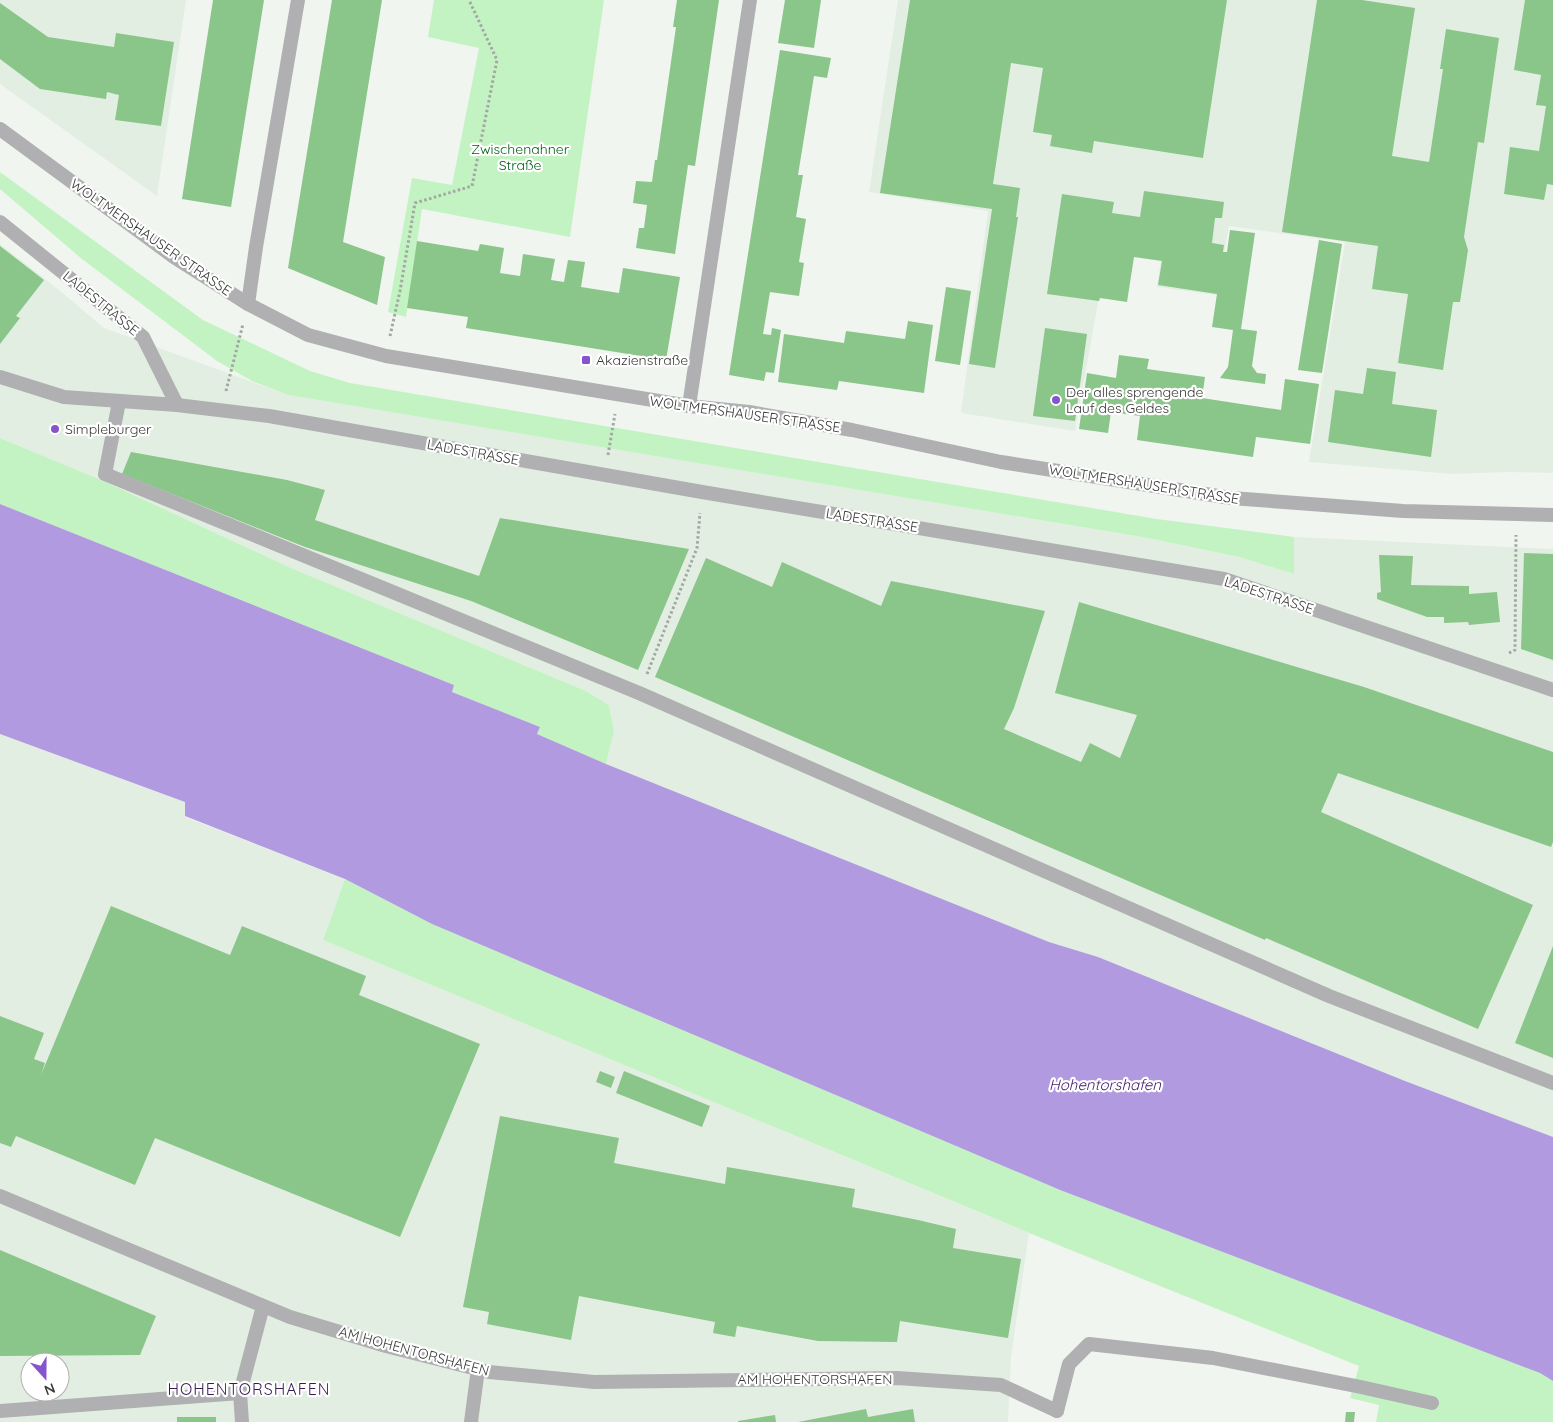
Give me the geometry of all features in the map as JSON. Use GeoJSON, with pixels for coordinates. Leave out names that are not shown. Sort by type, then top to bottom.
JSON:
{"type":"FeatureCollection","features":[{"type":"Feature","properties":{"kind":"street"},"geometry":{"type":"LineString","coordinates":[[248,304],[298,0]]}},
{"type":"Feature","properties":{"kind":"street"},"geometry":{"type":"LineString","coordinates":[[689,406],[750,0]]}},
{"type":"Feature","properties":{"kind":"street","name":"WOLTMERSHAUSER STRASSE"},"geometry":{"type":"LineString","coordinates":[[0,129],[174,257],[248,304],[308,335],[386,356],[689,406],[749,412],[852,430],[1001,462],[1231,498],[1404,510],[1553,516]]}},
{"type":"Feature","properties":{"kind":"street","name":"LADESTRASSE"},"geometry":{"type":"LineString","coordinates":[[0,222],[143,337],[177,405]]}},
{"type":"Feature","properties":{"kind":"street","name":"LADESTRASSE"},"geometry":{"type":"LineString","coordinates":[[0,377],[64,398],[177,405],[269,416],[702,492],[1224,579],[1553,690]]}},
{"type":"Feature","properties":{"kind":"street"},"geometry":{"type":"LineString","coordinates":[[119,402],[105,474],[639,693],[1329,996],[1553,1083]]}},
{"type":"Feature","properties":{"kind":"street","name":"AM HOHENTORSHAFEN"},"geometry":{"type":"LineString","coordinates":[[0,1196],[290,1317],[386,1346],[488,1372],[594,1382],[896,1378],[1001,1385],[1057,1411],[1069,1364],[1089,1344],[1213,1358],[1432,1403]]}},
{"type":"Feature","properties":{"kind":"street"},"geometry":{"type":"LineString","coordinates":[[242,1422],[240,1393],[264,1306]]}},
{"type":"Feature","properties":{"kind":"street"},"geometry":{"type":"LineString","coordinates":[[471,1422],[478,1369]]}},
{"type":"Feature","properties":{"kind":"street"},"geometry":{"type":"LineString","coordinates":[[0,1411],[240,1393]]}},
{"type":"Feature","properties":{"kind":"path"},"geometry":{"type":"LineString","coordinates":[[386,356],[400,291],[415,203],[472,186],[497,60],[469,0]]}},
{"type":"Feature","properties":{"kind":"path"},"geometry":{"type":"LineString","coordinates":[[230,372],[238,345]]}},
{"type":"Feature","properties":{"kind":"path"},"geometry":{"type":"LineString","coordinates":[[609,449],[612,433]]}},
{"type":"Feature","properties":{"kind":"path"},"geometry":{"type":"LineString","coordinates":[[639,693],[697,548],[702,492]]}},
{"type":"Feature","properties":{"kind":"path"},"geometry":{"type":"LineString","coordinates":[[1486,667],[1515,650],[1516,514]]}},
{"type":"Feature","properties":{"kind":"shaded area"},"geometry":{"type":"Polygon","coordinates":[[[0,0],[186,0],[157,196],[0,84],[0,0]]]}},
{"type":"Feature","properties":{"kind":"shaded area"},"geometry":{"type":"Polygon","coordinates":[[[898,0],[1553,0],[1553,473],[1452,474],[1309,462],[1345,242],[1229,226],[1217,295],[1157,287],[1161,260],[1133,256],[1099,297],[1075,431],[961,413],[988,211],[869,192],[898,0]]]}},
{"type":"Feature","properties":{"kind":"shaded area"},"geometry":{"type":"Polygon","coordinates":[[[0,244],[104,328],[288,395],[1148,538],[1239,557],[1294,574],[1294,537],[1553,549],[1553,1137],[1405,1081],[1098,957],[1049,942],[606,764],[614,731],[609,705],[586,691],[291,568],[99,479],[0,438],[0,244]]]}},
{"type":"Feature","properties":{"kind":"shaded area"},"geometry":{"type":"Polygon","coordinates":[[[0,734],[185,802],[185,817],[345,879],[323,940],[1029,1233],[1011,1357],[1008,1422],[0,1422],[0,734]]]}},
{"type":"Feature","properties":{"kind":"green space","name":"Zwischenahner Straße"},"geometry":{"type":"Polygon","coordinates":[[[434,0],[604,0],[570,237],[422,209],[406,317],[388,312],[412,178],[452,185],[479,48],[428,37],[434,0]]]}},
{"type":"Feature","properties":{"kind":"green space"},"geometry":{"type":"Polygon","coordinates":[[[0,172],[203,320],[310,371],[350,383],[1157,519],[1294,537],[1294,574],[1239,557],[1148,538],[288,395],[252,381],[217,361],[82,259],[0,189],[0,172]]]}},
{"type":"Feature","properties":{"kind":"green space"},"geometry":{"type":"Polygon","coordinates":[[[0,438],[99,479],[291,568],[586,691],[609,705],[614,731],[606,764],[537,734],[540,727],[452,692],[454,685],[0,504],[0,438]]]}},
{"type":"Feature","properties":{"kind":"green space"},"geometry":{"type":"Polygon","coordinates":[[[345,879],[432,924],[1060,1190],[1540,1373],[1553,1381],[1553,1422],[1376,1422],[1379,1405],[1350,1398],[1359,1366],[1068,1249],[323,940],[345,879]]]}},
{"type":"Feature","properties":{"kind":"water","name":"Hohentorshafen"},"geometry":{"type":"Polygon","coordinates":[[[0,504],[454,685],[452,692],[540,727],[537,734],[606,764],[1049,942],[1098,957],[1405,1081],[1553,1137],[1553,1381],[1540,1373],[1060,1190],[432,924],[345,879],[185,816],[185,802],[0,734],[0,504]]]}},
{"type":"Feature","properties":{"kind":"building"},"geometry":{"type":"Polygon","coordinates":[[[213,0],[264,0],[231,207],[182,199],[213,0]]]}},
{"type":"Feature","properties":{"kind":"building"},"geometry":{"type":"Polygon","coordinates":[[[332,0],[382,0],[343,242],[385,257],[377,305],[288,268],[332,0]]]}},
{"type":"Feature","properties":{"kind":"building"},"geometry":{"type":"Polygon","coordinates":[[[677,0],[719,0],[695,166],[688,165],[675,254],[636,248],[639,228],[644,228],[647,205],[633,203],[636,181],[652,182],[655,160],[657,160],[676,27],[673,27],[677,0]]]}},
{"type":"Feature","properties":{"kind":"building"},"geometry":{"type":"Polygon","coordinates":[[[785,0],[821,0],[814,48],[778,43],[785,0]]]}},
{"type":"Feature","properties":{"kind":"building"},"geometry":{"type":"Polygon","coordinates":[[[910,0],[1227,0],[1203,158],[1094,141],[1092,153],[1050,146],[1052,135],[1033,132],[1043,68],[1011,63],[993,184],[1020,188],[1016,217],[1018,217],[995,368],[969,364],[992,209],[880,193],[910,0]]]}},
{"type":"Feature","properties":{"kind":"building"},"geometry":{"type":"Polygon","coordinates":[[[1317,0],[1362,0],[1415,8],[1392,156],[1429,162],[1443,69],[1440,69],[1446,29],[1499,38],[1484,143],[1478,142],[1464,237],[1468,250],[1460,302],[1453,302],[1443,370],[1398,363],[1408,294],[1372,289],[1378,246],[1282,232],[1317,0]]]}},
{"type":"Feature","properties":{"kind":"building"},"geometry":{"type":"Polygon","coordinates":[[[1525,0],[1553,0],[1553,185],[1547,184],[1544,200],[1504,194],[1510,147],[1539,151],[1546,106],[1536,105],[1541,75],[1514,70],[1525,0]]]}},
{"type":"Feature","properties":{"kind":"building"},"geometry":{"type":"Polygon","coordinates":[[[0,3],[48,37],[114,47],[116,33],[174,42],[161,126],[115,120],[119,95],[107,92],[106,99],[40,89],[0,59],[0,3]]]}},
{"type":"Feature","properties":{"kind":"building"},"geometry":{"type":"Polygon","coordinates":[[[780,50],[831,58],[827,78],[814,76],[798,175],[803,175],[796,217],[806,219],[799,262],[804,263],[799,296],[770,292],[763,334],[771,335],[772,328],[781,330],[774,373],[766,372],[764,381],[729,375],[780,50]]]}},
{"type":"Feature","properties":{"kind":"building"},"geometry":{"type":"Polygon","coordinates":[[[1144,191],[1224,202],[1222,218],[1215,218],[1212,243],[1224,245],[1223,252],[1227,252],[1230,230],[1255,233],[1241,329],[1257,331],[1252,366],[1257,373],[1266,374],[1265,384],[1220,378],[1228,367],[1233,330],[1212,327],[1217,294],[1158,285],[1162,261],[1134,257],[1127,302],[1100,298],[1099,301],[1047,294],[1062,194],[1114,202],[1112,213],[1140,217],[1144,191]]]}},
{"type":"Feature","properties":{"kind":"building"},"geometry":{"type":"Polygon","coordinates":[[[1319,240],[1342,244],[1322,373],[1298,370],[1319,240]]]}},
{"type":"Feature","properties":{"kind":"building"},"geometry":{"type":"Polygon","coordinates":[[[417,241],[478,251],[480,244],[504,248],[500,273],[520,276],[523,254],[555,259],[551,280],[564,282],[568,260],[585,262],[581,287],[619,293],[623,268],[680,277],[666,360],[466,328],[468,317],[407,308],[417,241]]]}},
{"type":"Feature","properties":{"kind":"building"},"geometry":{"type":"Polygon","coordinates":[[[0,246],[44,280],[16,316],[20,318],[0,344],[0,246]]]}},
{"type":"Feature","properties":{"kind":"building"},"geometry":{"type":"Polygon","coordinates":[[[946,287],[971,291],[960,365],[935,361],[946,287]]]}},
{"type":"Feature","properties":{"kind":"building"},"geometry":{"type":"Polygon","coordinates":[[[908,321],[933,325],[924,393],[839,381],[837,390],[778,382],[784,334],[844,343],[846,331],[905,339],[908,321]]]}},
{"type":"Feature","properties":{"kind":"building"},"geometry":{"type":"Polygon","coordinates":[[[1045,328],[1087,334],[1075,421],[1033,416],[1045,328]]]}},
{"type":"Feature","properties":{"kind":"building"},"geometry":{"type":"Polygon","coordinates":[[[1119,355],[1149,359],[1147,369],[1205,377],[1202,398],[1281,410],[1285,379],[1319,384],[1310,444],[1256,437],[1253,457],[1137,440],[1140,416],[1111,412],[1108,433],[1079,429],[1087,373],[1116,378],[1119,355]]]}},
{"type":"Feature","properties":{"kind":"building"},"geometry":{"type":"Polygon","coordinates":[[[1367,368],[1396,372],[1392,404],[1437,410],[1431,457],[1328,442],[1335,390],[1363,394],[1367,368]]]}},
{"type":"Feature","properties":{"kind":"building"},"geometry":{"type":"Polygon","coordinates":[[[131,452],[287,480],[325,490],[315,520],[479,576],[500,518],[689,549],[638,670],[471,601],[305,547],[122,474],[131,452]]]}},
{"type":"Feature","properties":{"kind":"building"},"geometry":{"type":"Polygon","coordinates":[[[1524,553],[1553,554],[1553,660],[1521,649],[1524,553]]]}},
{"type":"Feature","properties":{"kind":"building"},"geometry":{"type":"Polygon","coordinates":[[[1379,555],[1413,556],[1411,585],[1469,586],[1469,594],[1497,592],[1500,622],[1469,625],[1468,622],[1444,623],[1444,617],[1427,617],[1377,599],[1377,593],[1381,592],[1379,555]]]}},
{"type":"Feature","properties":{"kind":"building"},"geometry":{"type":"Polygon","coordinates":[[[706,558],[772,587],[782,562],[881,606],[891,581],[1045,611],[1014,708],[1004,729],[1081,762],[1090,743],[1120,758],[1137,715],[1055,693],[1079,602],[1364,687],[1553,752],[1553,842],[1551,847],[1338,773],[1321,812],[1533,905],[1478,1029],[1266,938],[1265,940],[655,677],[706,558]]]}},
{"type":"Feature","properties":{"kind":"building"},"geometry":{"type":"Polygon","coordinates":[[[111,906],[230,955],[242,926],[366,976],[359,995],[480,1044],[400,1237],[155,1138],[135,1185],[16,1136],[11,1147],[0,1143],[0,1016],[44,1033],[34,1059],[45,1063],[41,1075],[111,906]]]}},
{"type":"Feature","properties":{"kind":"building"},"geometry":{"type":"Polygon","coordinates":[[[1553,946],[1553,1058],[1515,1043],[1553,946]]]}},
{"type":"Feature","properties":{"kind":"building"},"geometry":{"type":"Polygon","coordinates":[[[600,1071],[615,1077],[611,1088],[596,1082],[600,1071]]]}},
{"type":"Feature","properties":{"kind":"building"},"geometry":{"type":"Polygon","coordinates":[[[624,1071],[710,1106],[702,1127],[616,1093],[624,1071]]]}},
{"type":"Feature","properties":{"kind":"building"},"geometry":{"type":"Polygon","coordinates":[[[500,1116],[619,1138],[614,1163],[725,1184],[727,1167],[855,1189],[852,1207],[956,1229],[953,1248],[1021,1259],[1008,1338],[900,1321],[897,1342],[818,1341],[737,1326],[735,1337],[713,1333],[715,1322],[579,1296],[571,1340],[487,1324],[489,1312],[463,1307],[500,1116]]]}},
{"type":"Feature","properties":{"kind":"building"},"geometry":{"type":"Polygon","coordinates":[[[0,1250],[156,1316],[140,1355],[70,1356],[70,1352],[20,1352],[20,1356],[0,1356],[0,1250]]]}},
{"type":"Feature","properties":{"kind":"building"},"geometry":{"type":"Polygon","coordinates":[[[866,1409],[868,1417],[913,1409],[915,1422],[798,1422],[866,1409]]]}},
{"type":"Feature","properties":{"kind":"building"},"geometry":{"type":"Polygon","coordinates":[[[1346,1412],[1355,1412],[1354,1422],[1345,1422],[1346,1412]]]}},
{"type":"Feature","properties":{"kind":"building"},"geometry":{"type":"Polygon","coordinates":[[[775,1415],[776,1422],[738,1422],[738,1421],[775,1415]]]}},
{"type":"Feature","properties":{"kind":"building"},"geometry":{"type":"Polygon","coordinates":[[[177,1417],[216,1417],[216,1422],[177,1422],[177,1417]]]}},
{"type":"Feature","properties":{"kind":"place","name":"Akazienstraße"},"geometry":{"type":"Point","coordinates":[586,360]}},
{"type":"Feature","properties":{"kind":"place","name":"Der alles sprengende Lauf des Geldes"},"geometry":{"type":"Point","coordinates":[1056,400]}},
{"type":"Feature","properties":{"kind":"place","name":"Simpleburger"},"geometry":{"type":"Point","coordinates":[55,429]}},
{"type":"Feature","properties":{"kind":"district","name":"HOHENTORSHAFEN"},"geometry":{"type":"Point","coordinates":[249,1389]}}]}
